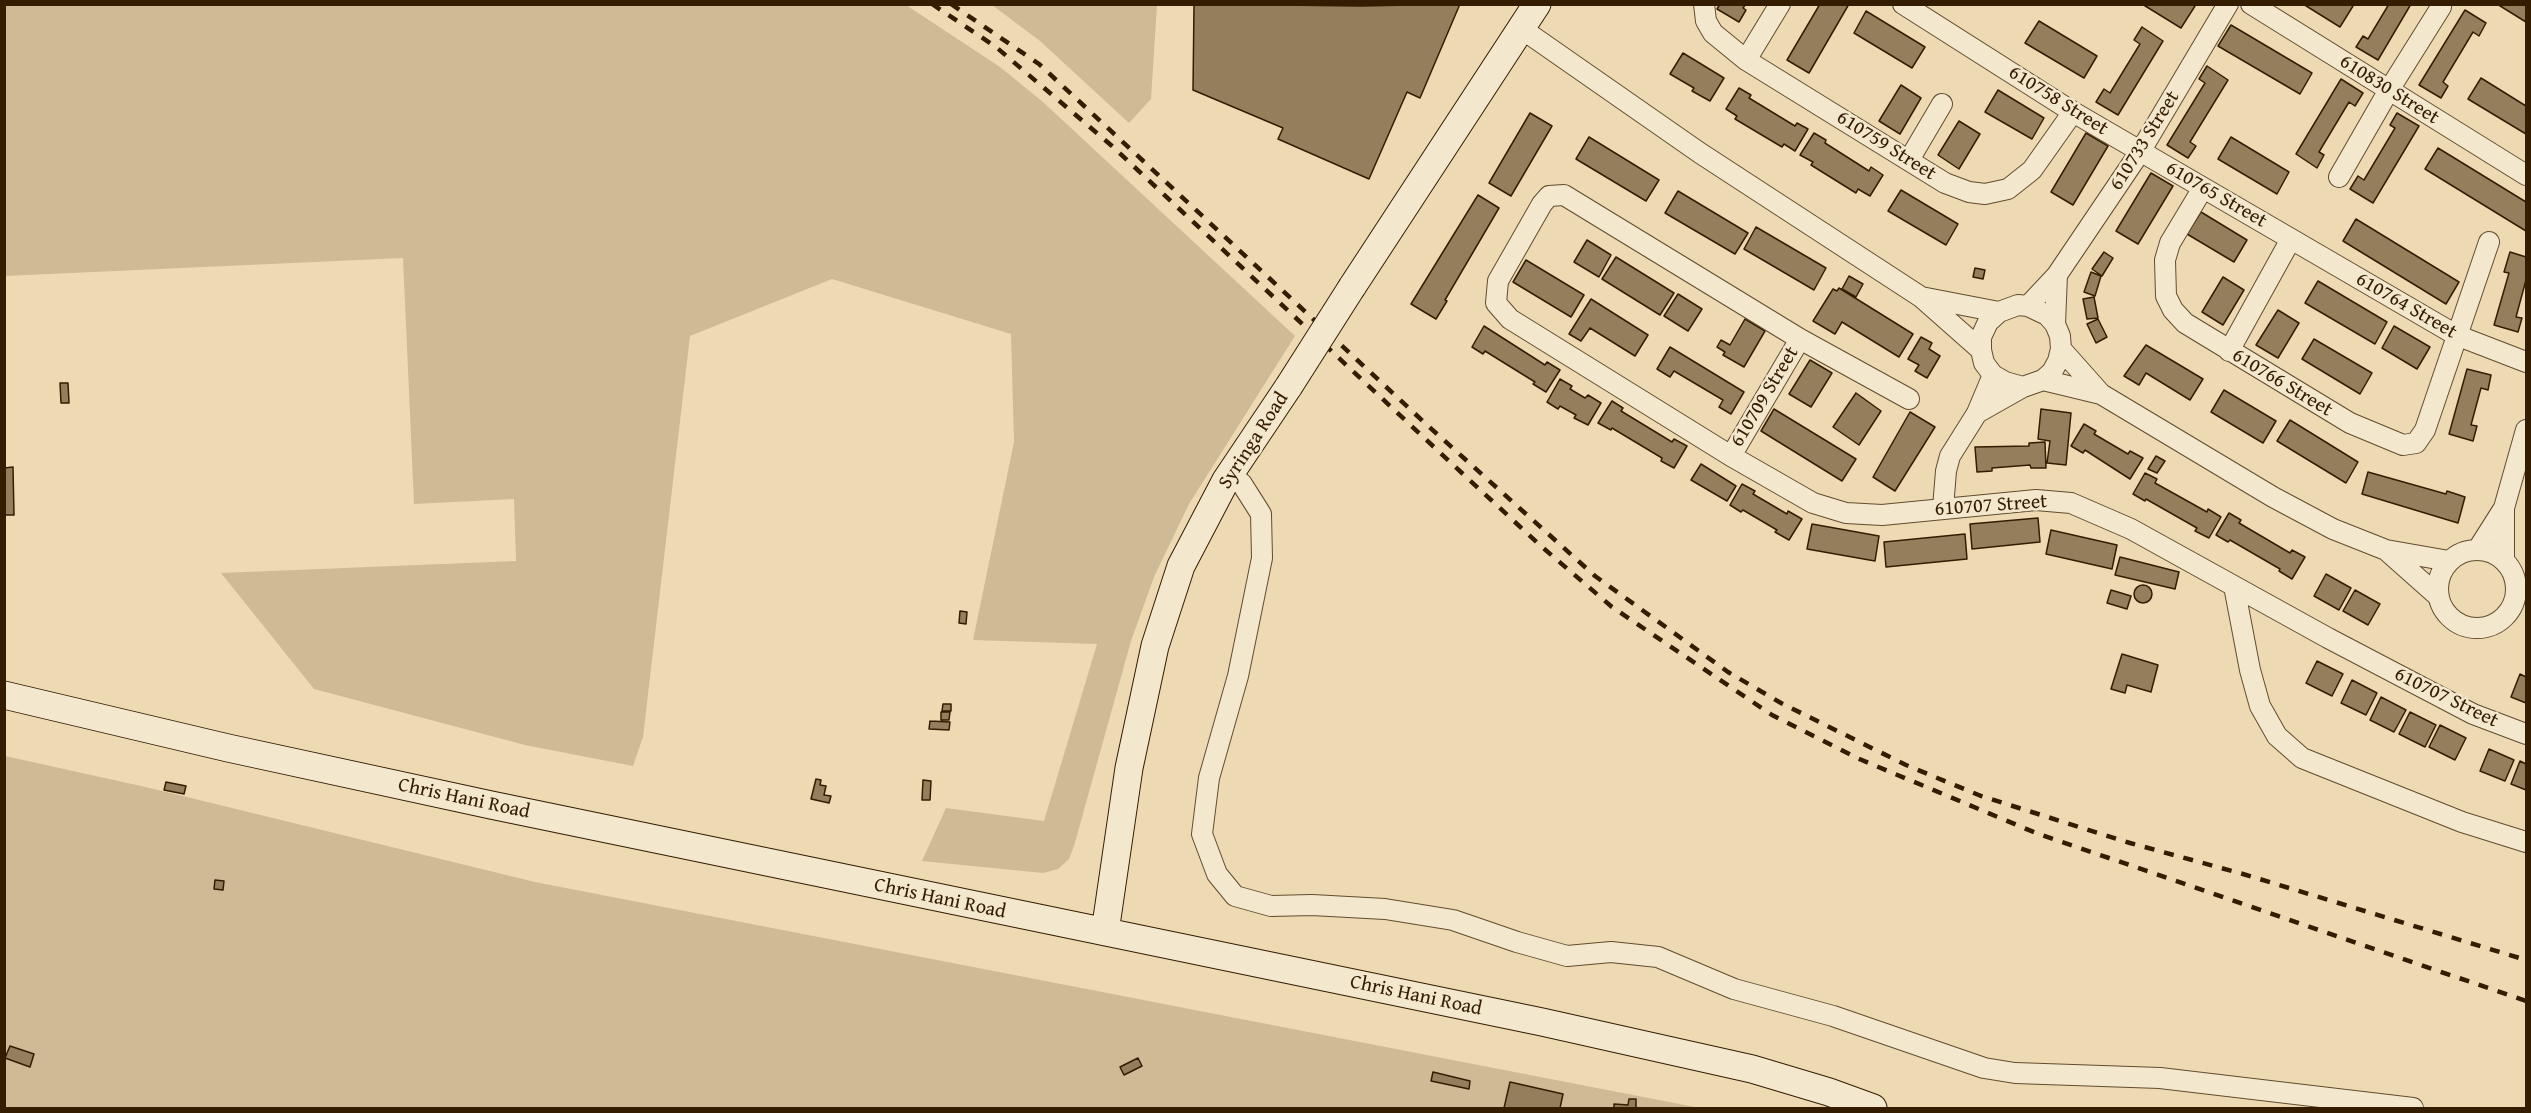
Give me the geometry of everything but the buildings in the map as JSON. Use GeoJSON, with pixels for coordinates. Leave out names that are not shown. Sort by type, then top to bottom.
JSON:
{"type":"FeatureCollection","features":[{"type":"Feature","properties":{"kind":"street","name":"Syringa Road"},"geometry":{"type":"LineString","coordinates":[[1105,932],[1129,768],[1155,646],[1181,566],[1231,474],[1537,4]]}},
{"type":"Feature","properties":{"kind":"street","name":"610759 Street"},"geometry":{"type":"LineString","coordinates":[[1704,4],[1706,21],[1713,33],[1746,60],[1945,183],[1968,192],[1985,194],[2008,189],[2032,170],[2073,111]]}},
{"type":"Feature","properties":{"kind":"street"},"geometry":{"type":"LineString","coordinates":[[1746,60],[1780,4]]}},
{"type":"Feature","properties":{"kind":"street","name":"610758 Street"},"geometry":{"type":"LineString","coordinates":[[1903,4],[2140,152]]}},
{"type":"Feature","properties":{"kind":"street","name":"610733 Street"},"geometry":{"type":"LineString","coordinates":[[2028,306],[2057,275],[2140,152],[2228,4]]}},
{"type":"Feature","properties":{"kind":"street","name":"610830 Street"},"geometry":{"type":"LineString","coordinates":[[2251,4],[2526,176]]}},
{"type":"Feature","properties":{"kind":"street"},"geometry":{"type":"LineString","coordinates":[[2339,177],[2389,90],[2441,7]]}},
{"type":"Feature","properties":{"kind":"street"},"geometry":{"type":"LineString","coordinates":[[1522,29],[1700,153],[1921,297],[1981,350]]}},
{"type":"Feature","properties":{"kind":"street"},"geometry":{"type":"LineString","coordinates":[[1909,160],[1942,104]]}},
{"type":"Feature","properties":{"kind":"street","name":"610765 Street"},"geometry":{"type":"LineString","coordinates":[[2140,152],[2291,239]]}},
{"type":"Feature","properties":{"kind":"street","name":"610766 Street"},"geometry":{"type":"LineString","coordinates":[[2203,188],[2170,243],[2165,260],[2166,296],[2173,310],[2185,323],[2350,423],[2403,445],[2416,443],[2425,430],[2456,335]]}},
{"type":"Feature","properties":{"kind":"street","name":"610707 Street"},"geometry":{"type":"LineString","coordinates":[[1800,339],[1564,195],[1549,196],[1542,204],[1498,281],[1496,303],[1510,319],[1731,456],[1813,503],[1846,513],[1882,515],[2036,500],[2072,503],[2131,529],[2473,714],[2526,734]]}},
{"type":"Feature","properties":{"kind":"street"},"geometry":{"type":"LineString","coordinates":[[2229,351],[2291,239]]}},
{"type":"Feature","properties":{"kind":"street","name":"610764 Street"},"geometry":{"type":"LineString","coordinates":[[2291,239],[2456,335],[2526,362]]}},
{"type":"Feature","properties":{"kind":"street"},"geometry":{"type":"LineString","coordinates":[[2456,335],[2489,242]]}},
{"type":"Feature","properties":{"kind":"street"},"geometry":{"type":"LineString","coordinates":[[2055,324],[2057,275]]}},
{"type":"Feature","properties":{"kind":"street"},"geometry":{"type":"LineString","coordinates":[[1921,297],[1999,312]]}},
{"type":"Feature","properties":{"kind":"street"},"geometry":{"type":"LineString","coordinates":[[1977,413],[2023,387],[2043,380],[2058,361],[2061,349],[2060,336],[2055,324],[2047,315],[2028,306],[2018,305],[1999,312],[1988,322],[1981,336],[1981,350],[1984,363],[1992,375],[2005,382],[2023,387]]}},
{"type":"Feature","properties":{"kind":"street"},"geometry":{"type":"LineString","coordinates":[[1800,339],[1909,399]]}},
{"type":"Feature","properties":{"kind":"street","name":"610709 Street"},"geometry":{"type":"LineString","coordinates":[[1731,456],[1800,339]]}},
{"type":"Feature","properties":{"kind":"street"},"geometry":{"type":"LineString","coordinates":[[2061,349],[2101,394]]}},
{"type":"Feature","properties":{"kind":"street"},"geometry":{"type":"LineString","coordinates":[[1943,508],[1946,471],[1950,456],[1977,413],[1992,375]]}},
{"type":"Feature","properties":{"kind":"street"},"geometry":{"type":"LineString","coordinates":[[2043,380],[2101,394],[2273,497],[2333,529],[2386,550],[2449,561]]}},
{"type":"Feature","properties":{"kind":"street"},"geometry":{"type":"LineString","coordinates":[[2478,549],[2520,477],[2526,430]]}},
{"type":"Feature","properties":{"kind":"street"},"geometry":{"type":"LineString","coordinates":[[1231,474],[1242,484],[1261,514],[1262,558],[1238,676],[1209,778],[1202,834],[1217,874],[1235,896],[1271,906],[1312,905],[1385,909],[1453,920],[1567,956],[1611,952],[1658,957],[1764,999],[1833,1016],[1984,1068],[2015,1073],[2160,1078],[2413,1108]]}},
{"type":"Feature","properties":{"kind":"street"},"geometry":{"type":"LineString","coordinates":[[2504,508],[2504,559]]}},
{"type":"Feature","properties":{"kind":"street"},"geometry":{"type":"LineString","coordinates":[[2478,549],[2492,552],[2504,559],[2521,585],[2505,617],[2489,626],[2472,628],[2451,618],[2443,608],[2439,597],[2439,578],[2449,561],[2457,554],[2478,549]]}},
{"type":"Feature","properties":{"kind":"street"},"geometry":{"type":"LineString","coordinates":[[2386,550],[2439,597]]}},
{"type":"Feature","properties":{"kind":"street"},"geometry":{"type":"LineString","coordinates":[[2234,586],[2259,706],[2277,736],[2302,758],[2462,822],[2526,842]]}},
{"type":"Feature","properties":{"kind":"street"},"geometry":{"type":"LineString","coordinates":[[2505,617],[2526,617]]}},
{"type":"Feature","properties":{"kind":"street","name":"Chris Hani Road"},"geometry":{"type":"LineString","coordinates":[[4,695],[228,748],[491,806],[1542,1022],[1740,1067],[1829,1092],[1874,1108]]}},
{"type":"Feature","properties":{"kind":"shaded area"},"geometry":{"type":"Polygon","coordinates":[[[4,5],[906,5],[1000,67],[1043,102],[1295,336],[1189,504],[1154,577],[1131,641],[1069,859],[1058,869],[1043,873],[922,861],[946,808],[1044,821],[1097,644],[973,640],[1014,442],[1011,334],[832,279],[690,336],[643,737],[633,766],[525,745],[314,689],[221,573],[516,561],[514,499],[414,504],[403,258],[5,276],[4,5]]]}},
{"type":"Feature","properties":{"kind":"shaded area"},"geometry":{"type":"Polygon","coordinates":[[[992,5],[1157,5],[1151,99],[1129,123],[1040,41],[992,5]]]}},
{"type":"Feature","properties":{"kind":"shaded area"},"geometry":{"type":"Polygon","coordinates":[[[5,756],[150,788],[535,882],[1700,1108],[5,1108],[5,756]]]}},
{"type":"Feature","properties":{"kind":"railway"},"geometry":{"type":"LineString","coordinates":[[932,4],[996,47],[1112,146],[1542,547],[1612,607],[1772,715],[1857,758],[2036,833],[2526,1001]]}},
{"type":"Feature","properties":{"kind":"railway"},"geometry":{"type":"LineString","coordinates":[[951,4],[1039,64],[1426,424],[1595,576],[1728,672],[1781,703],[1906,765],[1981,796],[2130,843],[2243,874],[2526,960]]}}]}
